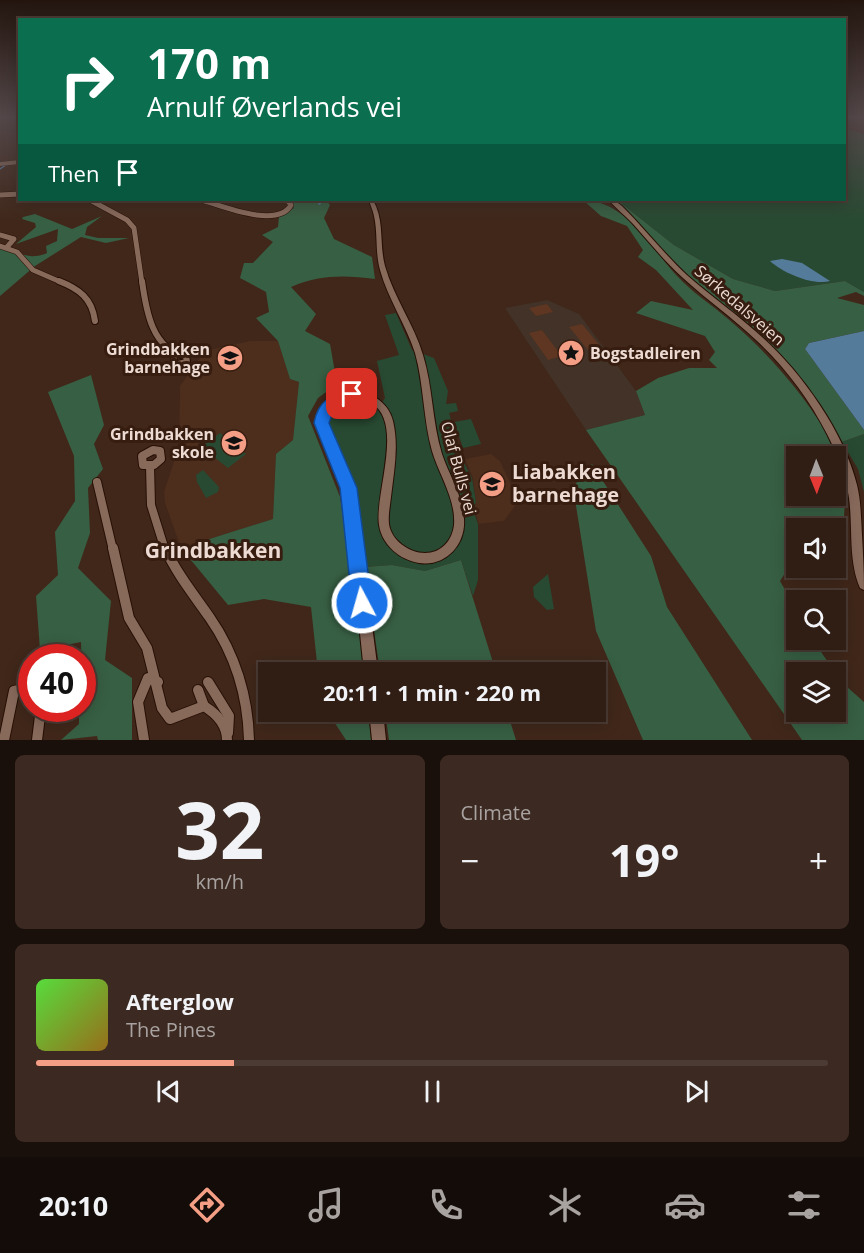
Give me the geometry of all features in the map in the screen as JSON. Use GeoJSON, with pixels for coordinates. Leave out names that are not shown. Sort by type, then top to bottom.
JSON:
{"type":"FeatureCollection","features":[{"type":"Feature","properties":{"kind":"street"},"geometry":{"type":"LineString","coordinates":[[0,164],[18,162]]}},
{"type":"Feature","properties":{"kind":"street"},"geometry":{"type":"LineString","coordinates":[[0,195],[18,194]]}},
{"type":"Feature","properties":{"kind":"street"},"geometry":{"type":"LineString","coordinates":[[92,201],[127,220],[134,228],[151,323],[174,354]]}},
{"type":"Feature","properties":{"kind":"street"},"geometry":{"type":"LineString","coordinates":[[205,201],[267,216],[289,209],[291,205],[288,201]]}},
{"type":"Feature","properties":{"kind":"street","name":"Olaf Bulls vei"},"geometry":{"type":"LineString","coordinates":[[370,662],[350,496],[344,473],[321,423],[323,413],[329,404],[338,398],[362,394],[375,400],[385,412],[390,425],[392,457],[384,514],[389,539],[399,551],[412,558],[430,558],[441,554],[457,537],[458,514],[433,438],[418,351],[382,267],[378,216],[371,201]]}},
{"type":"Feature","properties":{"kind":"street","name":"Sørkedalsveien"},"geometry":{"type":"LineString","coordinates":[[612,201],[676,269],[768,346],[806,394],[837,446],[849,474],[854,497],[855,549],[864,584]]}},
{"type":"Feature","properties":{"kind":"street"},"geometry":{"type":"LineString","coordinates":[[0,235],[14,239],[3,247]]}},
{"type":"Feature","properties":{"kind":"street"},"geometry":{"type":"LineString","coordinates":[[3,247],[19,252],[33,270],[69,285],[87,298],[93,305],[95,321]]}},
{"type":"Feature","properties":{"kind":"street"},"geometry":{"type":"LineString","coordinates":[[150,466],[147,477],[149,494],[160,533],[176,570],[221,635],[243,690],[249,740]]}},
{"type":"Feature","properties":{"kind":"street"},"geometry":{"type":"LineString","coordinates":[[97,482],[129,618],[147,648],[158,682],[162,708],[170,719],[204,706]]}},
{"type":"Feature","properties":{"kind":"street"},"geometry":{"type":"LineString","coordinates":[[144,740],[138,702],[148,678],[158,682]]}},
{"type":"Feature","properties":{"kind":"street"},"geometry":{"type":"LineString","coordinates":[[208,682],[229,716],[228,736]]}},
{"type":"Feature","properties":{"kind":"street"},"geometry":{"type":"LineString","coordinates":[[4,740],[14,691],[18,690]]}},
{"type":"Feature","properties":{"kind":"street"},"geometry":{"type":"LineString","coordinates":[[198,690],[204,706],[215,711],[228,736]]}},
{"type":"Feature","properties":{"kind":"street"},"geometry":{"type":"LineString","coordinates":[[37,740],[39,722]]}},
{"type":"Feature","properties":{"kind":"street"},"geometry":{"type":"LineString","coordinates":[[378,722],[380,740]]}},
{"type":"Feature","properties":{"kind":"shaded area","name":"Bogstadleiren"},"geometry":{"type":"Polygon","coordinates":[[[547,300],[579,314],[636,391],[645,415],[586,430],[505,308],[547,300]]]}},
{"type":"Feature","properties":{"kind":"shaded area","name":"Grindbakken skole"},"geometry":{"type":"Polygon","coordinates":[[[250,341],[278,341],[290,379],[299,382],[293,440],[276,454],[273,519],[181,548],[165,503],[164,492],[179,446],[180,386],[205,351],[250,341]]]}},
{"type":"Feature","properties":{"kind":"shaded area","name":"Liabakken barnehage"},"geometry":{"type":"Polygon","coordinates":[[[491,454],[500,461],[513,489],[515,506],[504,521],[479,524],[474,510],[476,502],[473,478],[465,459],[491,454]]]}},
{"type":"Feature","properties":{"kind":"green space"},"geometry":{"type":"Polygon","coordinates":[[[846,153],[864,153],[864,292],[845,281],[775,291],[733,279],[674,245],[618,201],[846,201],[846,153]]]}},
{"type":"Feature","properties":{"kind":"green space"},"geometry":{"type":"Polygon","coordinates":[[[289,201],[327,201],[330,205],[324,218],[334,239],[372,257],[375,279],[332,277],[312,280],[291,287],[316,314],[305,331],[330,344],[337,384],[318,398],[308,416],[340,497],[357,605],[363,662],[317,662],[311,607],[264,599],[228,605],[181,548],[273,519],[276,454],[293,440],[299,382],[290,379],[278,341],[256,318],[269,312],[266,292],[240,278],[244,263],[253,263],[273,242],[262,235],[278,227],[279,216],[294,208],[289,201]]]}},
{"type":"Feature","properties":{"kind":"green space"},"geometry":{"type":"Polygon","coordinates":[[[584,201],[603,204],[617,211],[640,232],[682,281],[749,338],[802,396],[834,446],[786,446],[786,506],[845,506],[844,518],[786,518],[786,572],[780,581],[786,592],[786,650],[820,650],[828,662],[786,662],[786,717],[586,430],[645,415],[636,391],[658,378],[689,368],[717,368],[709,360],[715,352],[705,336],[636,313],[651,301],[693,310],[656,270],[638,257],[643,250],[627,226],[601,216],[584,201]]]}},
{"type":"Feature","properties":{"kind":"green space"},"geometry":{"type":"Polygon","coordinates":[[[614,201],[618,201],[674,245],[733,279],[775,291],[845,281],[864,292],[864,296],[856,292],[837,298],[864,305],[864,331],[809,343],[805,349],[864,430],[864,434],[842,442],[822,408],[788,362],[745,321],[690,280],[614,201]]]}},
{"type":"Feature","properties":{"kind":"green space"},"geometry":{"type":"Polygon","coordinates":[[[35,214],[72,229],[102,216],[87,227],[85,235],[98,238],[129,238],[106,243],[81,237],[35,266],[0,296],[0,249],[33,256],[47,253],[46,246],[57,241],[58,229],[16,244],[36,227],[35,223],[22,219],[23,217],[35,214]]]}},
{"type":"Feature","properties":{"kind":"green space"},"geometry":{"type":"Polygon","coordinates":[[[396,313],[412,350],[434,358],[448,391],[446,404],[456,403],[458,411],[449,413],[463,461],[472,478],[476,502],[473,510],[478,524],[478,580],[473,596],[461,560],[425,571],[392,565],[365,567],[359,502],[328,425],[330,409],[339,401],[351,398],[360,415],[376,412],[385,398],[377,361],[399,355],[385,315],[396,313]]]}},
{"type":"Feature","properties":{"kind":"green space"},"geometry":{"type":"Polygon","coordinates":[[[91,375],[104,425],[94,444],[103,469],[88,488],[90,533],[78,568],[111,601],[105,660],[132,678],[132,740],[98,740],[97,736],[61,740],[79,722],[96,722],[96,644],[81,644],[81,642],[40,644],[36,596],[58,575],[55,532],[75,501],[74,456],[48,392],[91,375]]]}},
{"type":"Feature","properties":{"kind":"green space"},"geometry":{"type":"Polygon","coordinates":[[[471,419],[481,444],[463,448],[454,422],[471,419]]]}},
{"type":"Feature","properties":{"kind":"green space"},"geometry":{"type":"Polygon","coordinates":[[[220,433],[246,454],[228,468],[201,447],[220,433]]]}},
{"type":"Feature","properties":{"kind":"green space"},"geometry":{"type":"Polygon","coordinates":[[[864,434],[864,492],[858,469],[842,442],[864,434]]]}},
{"type":"Feature","properties":{"kind":"green space"},"geometry":{"type":"Polygon","coordinates":[[[592,464],[651,556],[667,607],[752,740],[643,740],[596,631],[573,487],[592,464]]]}},
{"type":"Feature","properties":{"kind":"green space"},"geometry":{"type":"Polygon","coordinates":[[[203,470],[219,487],[218,492],[206,498],[197,482],[196,475],[203,470]]]}},
{"type":"Feature","properties":{"kind":"green space"},"geometry":{"type":"Polygon","coordinates":[[[461,560],[493,662],[379,662],[365,567],[392,565],[425,571],[461,560]]]}},
{"type":"Feature","properties":{"kind":"green space"},"geometry":{"type":"Polygon","coordinates":[[[548,574],[554,609],[547,610],[534,597],[533,587],[548,574]]]}},
{"type":"Feature","properties":{"kind":"green space"},"geometry":{"type":"Polygon","coordinates":[[[846,686],[864,702],[864,740],[802,740],[789,722],[846,722],[846,686]]]}},
{"type":"Feature","properties":{"kind":"green space"},"geometry":{"type":"Polygon","coordinates":[[[334,722],[369,722],[371,740],[346,740],[334,722]]]}},
{"type":"Feature","properties":{"kind":"green space"},"geometry":{"type":"Polygon","coordinates":[[[387,722],[510,722],[516,740],[389,740],[387,722]]]}},
{"type":"Feature","properties":{"kind":"water"},"geometry":{"type":"Polygon","coordinates":[[[782,259],[802,263],[830,281],[815,282],[798,277],[782,270],[770,261],[782,259]]]}},
{"type":"Feature","properties":{"kind":"water"},"geometry":{"type":"Polygon","coordinates":[[[864,331],[864,430],[805,349],[809,343],[864,331]]]}},
{"type":"Feature","properties":{"kind":"building"},"geometry":{"type":"Polygon","coordinates":[[[547,304],[553,312],[536,316],[529,308],[547,304]]]}},
{"type":"Feature","properties":{"kind":"building"},"geometry":{"type":"Polygon","coordinates":[[[582,324],[601,347],[588,350],[569,327],[582,324]]]}},
{"type":"Feature","properties":{"kind":"building"},"geometry":{"type":"Polygon","coordinates":[[[542,330],[562,356],[548,360],[529,333],[542,330]]]}},
{"type":"Feature","properties":{"kind":"waterway"},"geometry":{"type":"LineString","coordinates":[[13,162],[18,160]]}},
{"type":"Feature","properties":{"kind":"waterway"},"geometry":{"type":"LineString","coordinates":[[0,169],[6,165]]}},
{"type":"Feature","properties":{"kind":"waterway"},"geometry":{"type":"LineString","coordinates":[[319,204],[323,201]]}},
{"type":"Feature","properties":{"kind":"place","name":"Bogstadleiren"},"geometry":{"type":"Point","coordinates":[571,353]}},
{"type":"Feature","properties":{"kind":"place","name":"Grindbakken barnehage"},"geometry":{"type":"Point","coordinates":[230,358]}},
{"type":"Feature","properties":{"kind":"place","name":"Grindbakken skole"},"geometry":{"type":"Point","coordinates":[234,443]}},
{"type":"Feature","properties":{"kind":"place","name":"Liabakken barnehage"},"geometry":{"type":"Point","coordinates":[492,484]}},
{"type":"Feature","properties":{"kind":"district","name":"Grindbakken"},"geometry":{"type":"Point","coordinates":[213,551]}},
{"type":"Feature","properties":{"kind":"route"},"geometry":{"type":"LineString","coordinates":[[352,394],[335,399],[329,404],[323,413],[321,423],[341,466],[348,488],[362,603]]}}]}
